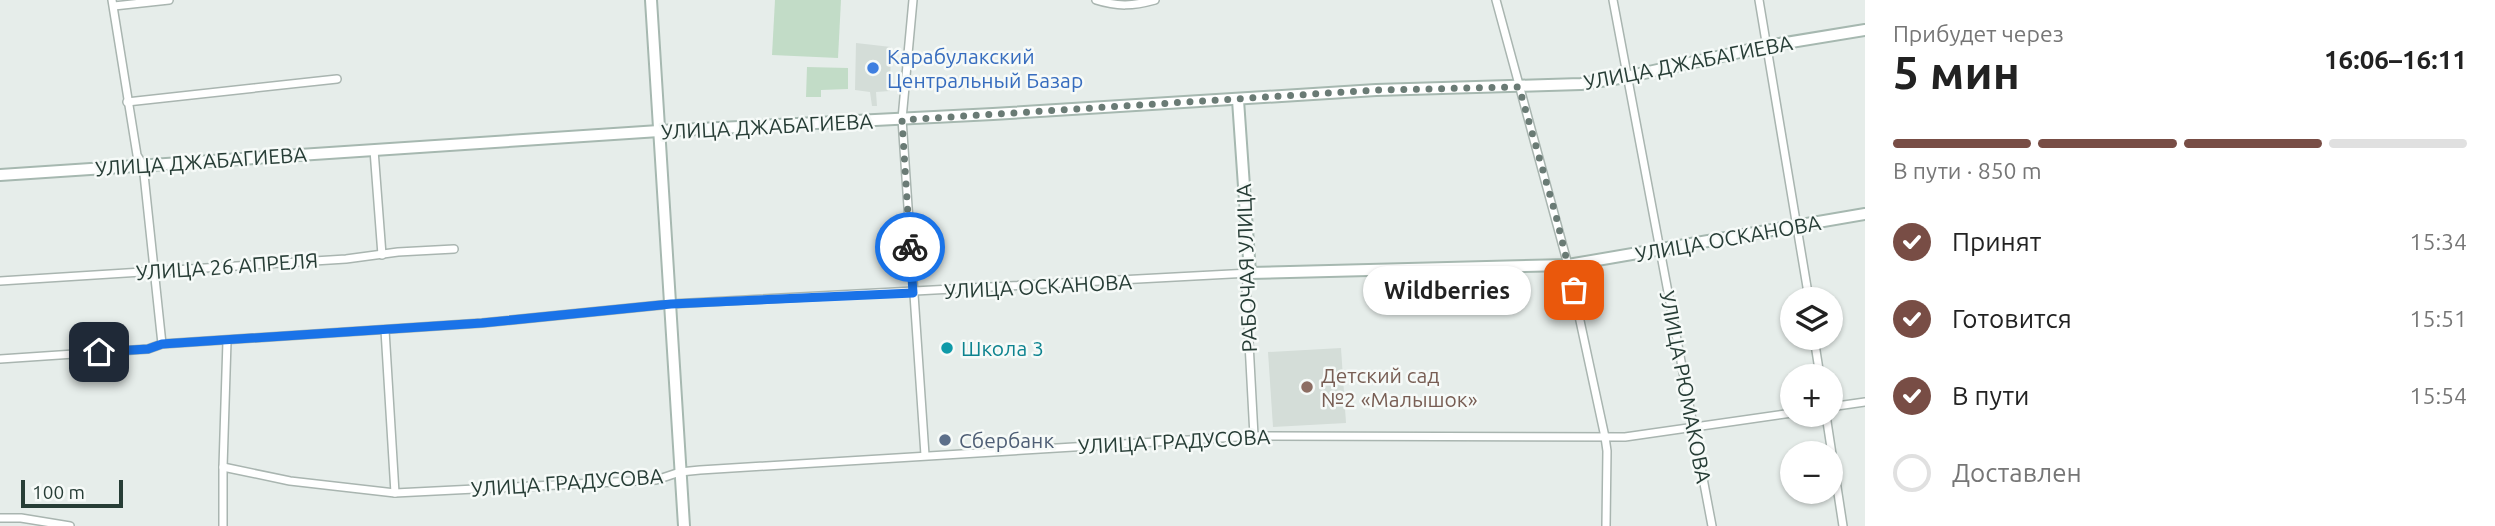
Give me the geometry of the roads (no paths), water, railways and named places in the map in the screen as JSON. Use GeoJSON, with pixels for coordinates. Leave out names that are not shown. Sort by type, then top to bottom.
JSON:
{"type":"FeatureCollection","features":[{"type":"Feature","properties":{"kind":"main road"},"geometry":{"type":"LineString","coordinates":[[651,0],[684,526]]}},
{"type":"Feature","properties":{"kind":"main road","name":"УЛИЦА ДЖАБАГИЕВА"},"geometry":{"type":"LineString","coordinates":[[0,175],[659,131],[902,120],[1377,90],[1581,83],[1626,77],[1767,46],[1865,30]]}},
{"type":"Feature","properties":{"kind":"main road","name":"РАБОЧАЯ УЛИЦА"},"geometry":{"type":"LineString","coordinates":[[1238,100],[1250,273]]}},
{"type":"Feature","properties":{"kind":"main road","name":"УЛИЦА ОСКАНОВА"},"geometry":{"type":"LineString","coordinates":[[1250,273],[1568,265],[1865,215]]}},
{"type":"Feature","properties":{"kind":"street"},"geometry":{"type":"LineString","coordinates":[[162,344],[143,165],[137,156],[127,102],[113,3],[169,0]]}},
{"type":"Feature","properties":{"kind":"street"},"geometry":{"type":"LineString","coordinates":[[913,0],[902,120],[925,455]]}},
{"type":"Feature","properties":{"kind":"street"},"geometry":{"type":"LineString","coordinates":[[1096,0],[1129,7],[1154,0]]}},
{"type":"Feature","properties":{"kind":"street"},"geometry":{"type":"LineString","coordinates":[[1496,0],[1568,265],[1605,438],[1606,526]]}},
{"type":"Feature","properties":{"kind":"street","name":"УЛИЦА РЮМАКОВА"},"geometry":{"type":"LineString","coordinates":[[1613,0],[1712,526]]}},
{"type":"Feature","properties":{"kind":"street"},"geometry":{"type":"LineString","coordinates":[[1759,0],[1807,287]]}},
{"type":"Feature","properties":{"kind":"street"},"geometry":{"type":"LineString","coordinates":[[127,102],[337,79]]}},
{"type":"Feature","properties":{"kind":"street"},"geometry":{"type":"LineString","coordinates":[[374,150],[382,255]]}},
{"type":"Feature","properties":{"kind":"street","name":"УЛИЦА 26 АПРЕЛЯ"},"geometry":{"type":"LineString","coordinates":[[0,281],[454,249]]}},
{"type":"Feature","properties":{"kind":"street","name":"УЛИЦА ОСКАНОВА"},"geometry":{"type":"LineString","coordinates":[[0,359],[148,349],[162,344],[482,323],[671,304],[1250,273]]}},
{"type":"Feature","properties":{"kind":"street","name":"РАБОЧАЯ УЛИЦА"},"geometry":{"type":"LineString","coordinates":[[1250,273],[1245,288],[1254,436]]}},
{"type":"Feature","properties":{"kind":"street"},"geometry":{"type":"LineString","coordinates":[[385,330],[395,493]]}},
{"type":"Feature","properties":{"kind":"street"},"geometry":{"type":"LineString","coordinates":[[223,526],[227,341]]}},
{"type":"Feature","properties":{"kind":"street"},"geometry":{"type":"LineString","coordinates":[[1843,405],[1865,402]]}},
{"type":"Feature","properties":{"kind":"street","name":"УЛИЦА ГРАДУСОВА"},"geometry":{"type":"LineString","coordinates":[[223,467],[290,481],[395,493],[656,480],[680,472],[1254,436],[1605,438],[1780,415]]}},
{"type":"Feature","properties":{"kind":"street"},"geometry":{"type":"LineString","coordinates":[[1828,427],[1843,526]]}},
{"type":"Feature","properties":{"kind":"street"},"geometry":{"type":"LineString","coordinates":[[0,518],[21,518],[70,526]]}},
{"type":"Feature","properties":{"kind":"place","name":"Карабулакский Центральный Базар"},"geometry":{"type":"Point","coordinates":[873,68]}},
{"type":"Feature","properties":{"kind":"place","name":"Wildberries"},"geometry":{"type":"Point","coordinates":[1574,290]}},
{"type":"Feature","properties":{"kind":"place","name":"Школа 3"},"geometry":{"type":"Point","coordinates":[947,348]}},
{"type":"Feature","properties":{"kind":"place","name":"Детский сад №2 «Малышок»"},"geometry":{"type":"Point","coordinates":[1307,387]}},
{"type":"Feature","properties":{"kind":"place","name":"Сбербанк"},"geometry":{"type":"Point","coordinates":[945,440]}}]}
